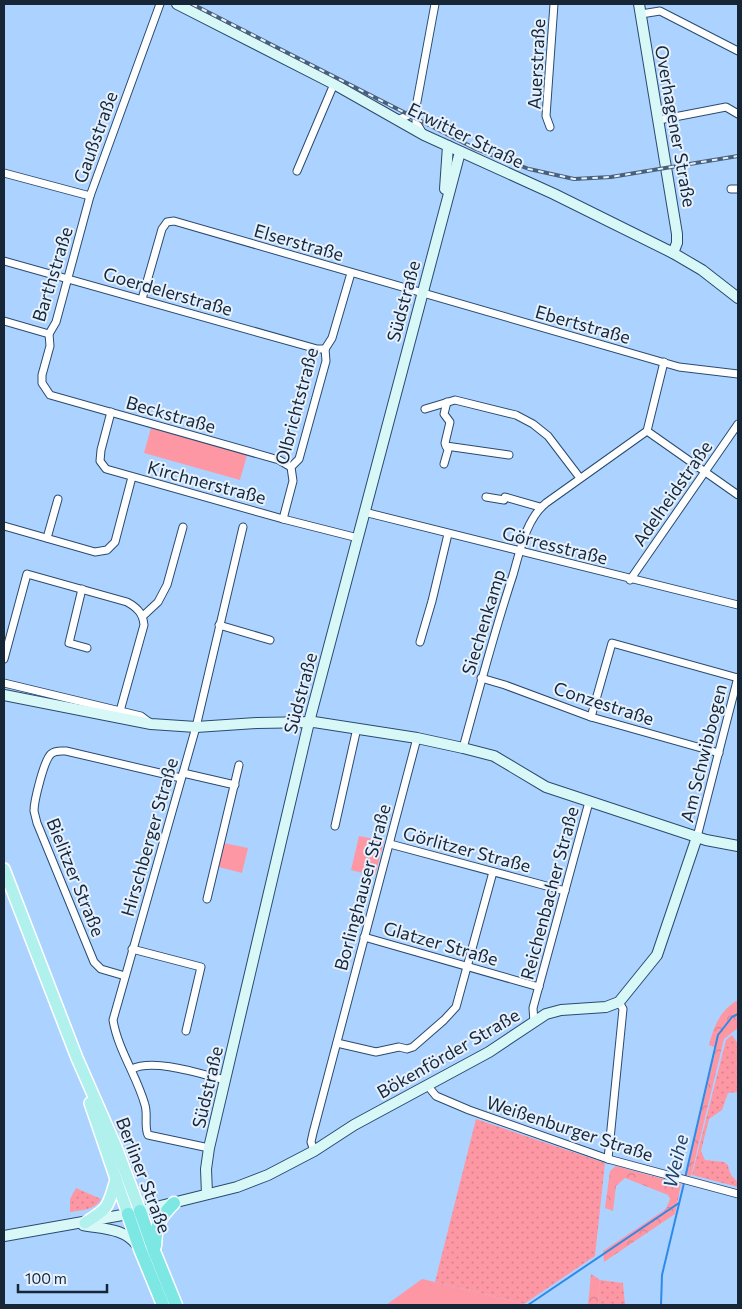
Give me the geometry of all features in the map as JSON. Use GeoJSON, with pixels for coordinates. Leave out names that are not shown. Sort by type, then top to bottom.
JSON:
{"type":"FeatureCollection","features":[{"type":"Feature","properties":{"kind":"highway"},"geometry":{"type":"LineString","coordinates":[[154,1251],[157,1224],[174,1203]]}},
{"type":"Feature","properties":{"kind":"highway","name":"Berliner Straße"},"geometry":{"type":"LineString","coordinates":[[134,1213],[140,1249],[163,1305]]}},
{"type":"Feature","properties":{"kind":"highway","name":"Berliner Straße"},"geometry":{"type":"LineString","coordinates":[[134,1213],[154,1251],[176,1305]]}},
{"type":"Feature","properties":{"kind":"main road","name":"Erwitter Straße"},"geometry":{"type":"LineString","coordinates":[[177,4],[334,84],[424,135],[554,194],[673,253],[702,270],[738,298]]}},
{"type":"Feature","properties":{"kind":"main road","name":"Overhagener Straße"},"geometry":{"type":"LineString","coordinates":[[640,9],[677,234],[677,243],[673,253]]}},
{"type":"Feature","properties":{"kind":"main road","name":"Südstraße"},"geometry":{"type":"LineString","coordinates":[[445,203],[448,146]]}},
{"type":"Feature","properties":{"kind":"main road","name":"Südstraße"},"geometry":{"type":"LineString","coordinates":[[207,1194],[206,1169],[209,1148],[309,722],[460,152]]}},
{"type":"Feature","properties":{"kind":"main road"},"geometry":{"type":"LineString","coordinates":[[4,695],[151,724],[196,726],[257,722],[309,722],[417,738],[494,756],[546,787],[697,837],[738,846]]}},
{"type":"Feature","properties":{"kind":"main road"},"geometry":{"type":"LineString","coordinates":[[619,1002],[657,955],[697,837]]}},
{"type":"Feature","properties":{"kind":"main road","name":"Berliner Straße"},"geometry":{"type":"LineString","coordinates":[[4,869],[77,1058],[116,1147],[134,1213]]}},
{"type":"Feature","properties":{"kind":"main road","name":"Bökenförder Straße"},"geometry":{"type":"LineString","coordinates":[[4,1236],[134,1213],[237,1187],[268,1175],[314,1151],[354,1125],[489,1052],[546,1014],[561,1010],[606,1007],[619,1002]]}},
{"type":"Feature","properties":{"kind":"main road","name":"Berliner Straße"},"geometry":{"type":"LineString","coordinates":[[77,1058],[91,1107],[116,1180],[134,1213]]}},
{"type":"Feature","properties":{"kind":"main road"},"geometry":{"type":"LineString","coordinates":[[83,1223],[105,1209],[111,1201],[116,1180]]}},
{"type":"Feature","properties":{"kind":"main road"},"geometry":{"type":"LineString","coordinates":[[83,1223],[120,1232],[128,1236],[140,1249]]}},
{"type":"Feature","properties":{"kind":"street","name":"Gaußstraße"},"geometry":{"type":"LineString","coordinates":[[4,173],[90,196],[160,4]]}},
{"type":"Feature","properties":{"kind":"street"},"geometry":{"type":"LineString","coordinates":[[424,135],[416,122],[416,107],[436,4]]}},
{"type":"Feature","properties":{"kind":"street","name":"Auerstraße"},"geometry":{"type":"LineString","coordinates":[[550,127],[546,116],[554,4]]}},
{"type":"Feature","properties":{"kind":"street"},"geometry":{"type":"LineString","coordinates":[[640,9],[660,11],[738,51]]}},
{"type":"Feature","properties":{"kind":"street"},"geometry":{"type":"LineString","coordinates":[[297,171],[334,84]]}},
{"type":"Feature","properties":{"kind":"street"},"geometry":{"type":"LineString","coordinates":[[397,120],[409,116],[416,107]]}},
{"type":"Feature","properties":{"kind":"street"},"geometry":{"type":"LineString","coordinates":[[659,120],[726,107],[738,114]]}},
{"type":"Feature","properties":{"kind":"street","name":"Barthstraße"},"geometry":{"type":"LineString","coordinates":[[44,388],[42,375],[50,346],[49,334],[56,322],[90,196]]}},
{"type":"Feature","properties":{"kind":"street","name":"Elserstraße"},"geometry":{"type":"LineString","coordinates":[[142,299],[162,229],[168,222],[174,220],[422,293]]}},
{"type":"Feature","properties":{"kind":"street","name":"Goerdelerstraße"},"geometry":{"type":"LineString","coordinates":[[4,260],[317,349],[325,349]]}},
{"type":"Feature","properties":{"kind":"street","name":"Olbrichtstraße"},"geometry":{"type":"LineString","coordinates":[[283,519],[293,481],[291,467],[299,459],[326,360],[325,349],[332,338],[351,273]]}},
{"type":"Feature","properties":{"kind":"street","name":"Ebertstraße"},"geometry":{"type":"LineString","coordinates":[[422,293],[679,367],[738,374]]}},
{"type":"Feature","properties":{"kind":"street"},"geometry":{"type":"LineString","coordinates":[[4,321],[49,334]]}},
{"type":"Feature","properties":{"kind":"street"},"geometry":{"type":"LineString","coordinates":[[664,362],[646,431],[738,494]]}},
{"type":"Feature","properties":{"kind":"street","name":"Beckstraße"},"geometry":{"type":"LineString","coordinates":[[44,388],[50,395],[279,460],[291,467]]}},
{"type":"Feature","properties":{"kind":"street"},"geometry":{"type":"LineString","coordinates":[[424,409],[455,400],[516,415],[533,424],[548,436],[580,478]]}},
{"type":"Feature","properties":{"kind":"street"},"geometry":{"type":"LineString","coordinates":[[444,464],[448,450],[444,443],[450,422],[444,414],[447,402]]}},
{"type":"Feature","properties":{"kind":"street","name":"Kirchnerstraße"},"geometry":{"type":"LineString","coordinates":[[111,412],[100,461],[106,469],[358,538]]}},
{"type":"Feature","properties":{"kind":"street","name":"Adelheidstraße"},"geometry":{"type":"LineString","coordinates":[[630,580],[738,424]]}},
{"type":"Feature","properties":{"kind":"street","name":"Siechenkamp"},"geometry":{"type":"LineString","coordinates":[[463,748],[500,614],[527,531],[540,507],[646,431]]}},
{"type":"Feature","properties":{"kind":"street"},"geometry":{"type":"LineString","coordinates":[[446,446],[509,455]]}},
{"type":"Feature","properties":{"kind":"street"},"geometry":{"type":"LineString","coordinates":[[4,526],[95,552],[107,550],[115,542],[132,477]]}},
{"type":"Feature","properties":{"kind":"street"},"geometry":{"type":"LineString","coordinates":[[486,497],[504,500],[505,497],[540,507]]}},
{"type":"Feature","properties":{"kind":"street"},"geometry":{"type":"LineString","coordinates":[[47,538],[58,499]]}},
{"type":"Feature","properties":{"kind":"street","name":"Görresstraße"},"geometry":{"type":"LineString","coordinates":[[364,512],[630,580],[738,605]]}},
{"type":"Feature","properties":{"kind":"street"},"geometry":{"type":"LineString","coordinates":[[143,616],[158,602],[167,585],[183,527]]}},
{"type":"Feature","properties":{"kind":"street","name":"Hirschberger Straße"},"geometry":{"type":"LineString","coordinates":[[209,1148],[148,1135],[146,1130],[147,1115],[145,1104],[114,1029],[113,1020],[196,726],[243,527]]}},
{"type":"Feature","properties":{"kind":"street"},"geometry":{"type":"LineString","coordinates":[[420,642],[448,534]]}},
{"type":"Feature","properties":{"kind":"street"},"geometry":{"type":"LineString","coordinates":[[4,659],[27,574],[127,602],[135,606],[143,616],[144,625],[120,711]]}},
{"type":"Feature","properties":{"kind":"street"},"geometry":{"type":"LineString","coordinates":[[82,589],[68,643],[87,648]]}},
{"type":"Feature","properties":{"kind":"street"},"geometry":{"type":"LineString","coordinates":[[219,625],[270,640]]}},
{"type":"Feature","properties":{"kind":"street"},"geometry":{"type":"LineString","coordinates":[[591,717],[612,643],[738,678]]}},
{"type":"Feature","properties":{"kind":"street","name":"Conzestraße"},"geometry":{"type":"LineString","coordinates":[[481,678],[591,717],[719,753]]}},
{"type":"Feature","properties":{"kind":"street","name":"Am Schwibbogen"},"geometry":{"type":"LineString","coordinates":[[697,837],[738,678]]}},
{"type":"Feature","properties":{"kind":"street"},"geometry":{"type":"LineString","coordinates":[[4,683],[141,716],[151,724]]}},
{"type":"Feature","properties":{"kind":"street"},"geometry":{"type":"LineString","coordinates":[[335,826],[357,728]]}},
{"type":"Feature","properties":{"kind":"street","name":"Borlinghauser Straße"},"geometry":{"type":"LineString","coordinates":[[314,1151],[311,1139],[417,738]]}},
{"type":"Feature","properties":{"kind":"street","name":"Bielitzer Straße"},"geometry":{"type":"LineString","coordinates":[[125,976],[101,969],[94,962],[37,823],[34,811],[35,802],[47,760],[52,753],[59,750],[182,776]]}},
{"type":"Feature","properties":{"kind":"street"},"geometry":{"type":"LineString","coordinates":[[207,899],[239,764]]}},
{"type":"Feature","properties":{"kind":"street"},"geometry":{"type":"LineString","coordinates":[[182,776],[234,785]]}},
{"type":"Feature","properties":{"kind":"street","name":"Reichenbacher Straße"},"geometry":{"type":"LineString","coordinates":[[534,1022],[533,1008],[589,802]]}},
{"type":"Feature","properties":{"kind":"street","name":"Görlitzer Straße"},"geometry":{"type":"LineString","coordinates":[[390,844],[565,892]]}},
{"type":"Feature","properties":{"kind":"street"},"geometry":{"type":"LineString","coordinates":[[337,1043],[376,1052],[399,1047],[407,1049],[413,1047],[456,1007],[493,872]]}},
{"type":"Feature","properties":{"kind":"street","name":"Glatzer Straße"},"geometry":{"type":"LineString","coordinates":[[364,937],[539,987]]}},
{"type":"Feature","properties":{"kind":"street"},"geometry":{"type":"LineString","coordinates":[[132,949],[200,967],[186,1031]]}},
{"type":"Feature","properties":{"kind":"street"},"geometry":{"type":"LineString","coordinates":[[608,1159],[623,1009],[619,1002]]}},
{"type":"Feature","properties":{"kind":"street"},"geometry":{"type":"LineString","coordinates":[[132,1069],[147,1065],[159,1065],[225,1080]]}},
{"type":"Feature","properties":{"kind":"street","name":"Weißenburger Straße"},"geometry":{"type":"LineString","coordinates":[[427,1085],[436,1096],[468,1110],[608,1159],[738,1194]]}},
{"type":"Feature","properties":{"kind":"green space"},"geometry":{"type":"Polygon","coordinates":[[[151,428],[247,455],[240,480],[144,453],[151,428]]]}},
{"type":"Feature","properties":{"kind":"green space"},"geometry":{"type":"Polygon","coordinates":[[[359,836],[384,841],[375,876],[351,870],[359,836]]]}},
{"type":"Feature","properties":{"kind":"green space"},"geometry":{"type":"Polygon","coordinates":[[[224,843],[248,848],[242,873],[219,867],[224,843]]]}},
{"type":"Feature","properties":{"kind":"green space"},"geometry":{"type":"Polygon","coordinates":[[[738,1000],[738,1028],[724,1039],[691,1176],[686,1175],[716,1048],[709,1045],[711,1038],[722,1014],[738,1000]]]}},
{"type":"Feature","properties":{"kind":"green space"},"geometry":{"type":"Polygon","coordinates":[[[732,1035],[738,1044],[738,1092],[728,1093],[722,1110],[709,1119],[701,1151],[705,1160],[724,1162],[728,1165],[731,1175],[738,1182],[738,1187],[692,1175],[726,1040],[732,1035]]]}},
{"type":"Feature","properties":{"kind":"green space"},"geometry":{"type":"Polygon","coordinates":[[[476,1119],[605,1163],[595,1256],[524,1304],[435,1282],[476,1119]]]}},
{"type":"Feature","properties":{"kind":"green space"},"geometry":{"type":"Polygon","coordinates":[[[616,1166],[681,1184],[675,1214],[604,1262],[603,1251],[666,1209],[670,1199],[668,1195],[625,1178],[616,1186],[613,1211],[605,1208],[610,1171],[616,1166]]]}},
{"type":"Feature","properties":{"kind":"green space"},"geometry":{"type":"Polygon","coordinates":[[[76,1188],[101,1199],[92,1207],[70,1212],[70,1199],[76,1188]]]}},
{"type":"Feature","properties":{"kind":"green space"},"geometry":{"type":"Polygon","coordinates":[[[591,1274],[600,1280],[598,1305],[588,1305],[591,1274]]]}},
{"type":"Feature","properties":{"kind":"green space"},"geometry":{"type":"Polygon","coordinates":[[[422,1279],[524,1304],[386,1305],[422,1279]]]}},
{"type":"Feature","properties":{"kind":"green space"},"geometry":{"type":"Polygon","coordinates":[[[600,1280],[623,1283],[625,1305],[598,1305],[600,1280]]]}},
{"type":"Feature","properties":{"kind":"waterway","name":"Weihe"},"geometry":{"type":"LineString","coordinates":[[685,1178],[718,1035],[732,1017],[738,1014]]}},
{"type":"Feature","properties":{"kind":"waterway"},"geometry":{"type":"LineString","coordinates":[[661,1305],[662,1275],[684,1183]]}},
{"type":"Feature","properties":{"kind":"waterway","name":"Weihe"},"geometry":{"type":"LineString","coordinates":[[528,1305],[679,1203]]}},
{"type":"Feature","properties":{"kind":"railway"},"geometry":{"type":"LineString","coordinates":[[192,4],[476,149],[529,169],[574,179],[611,177],[738,156]]}}]}
